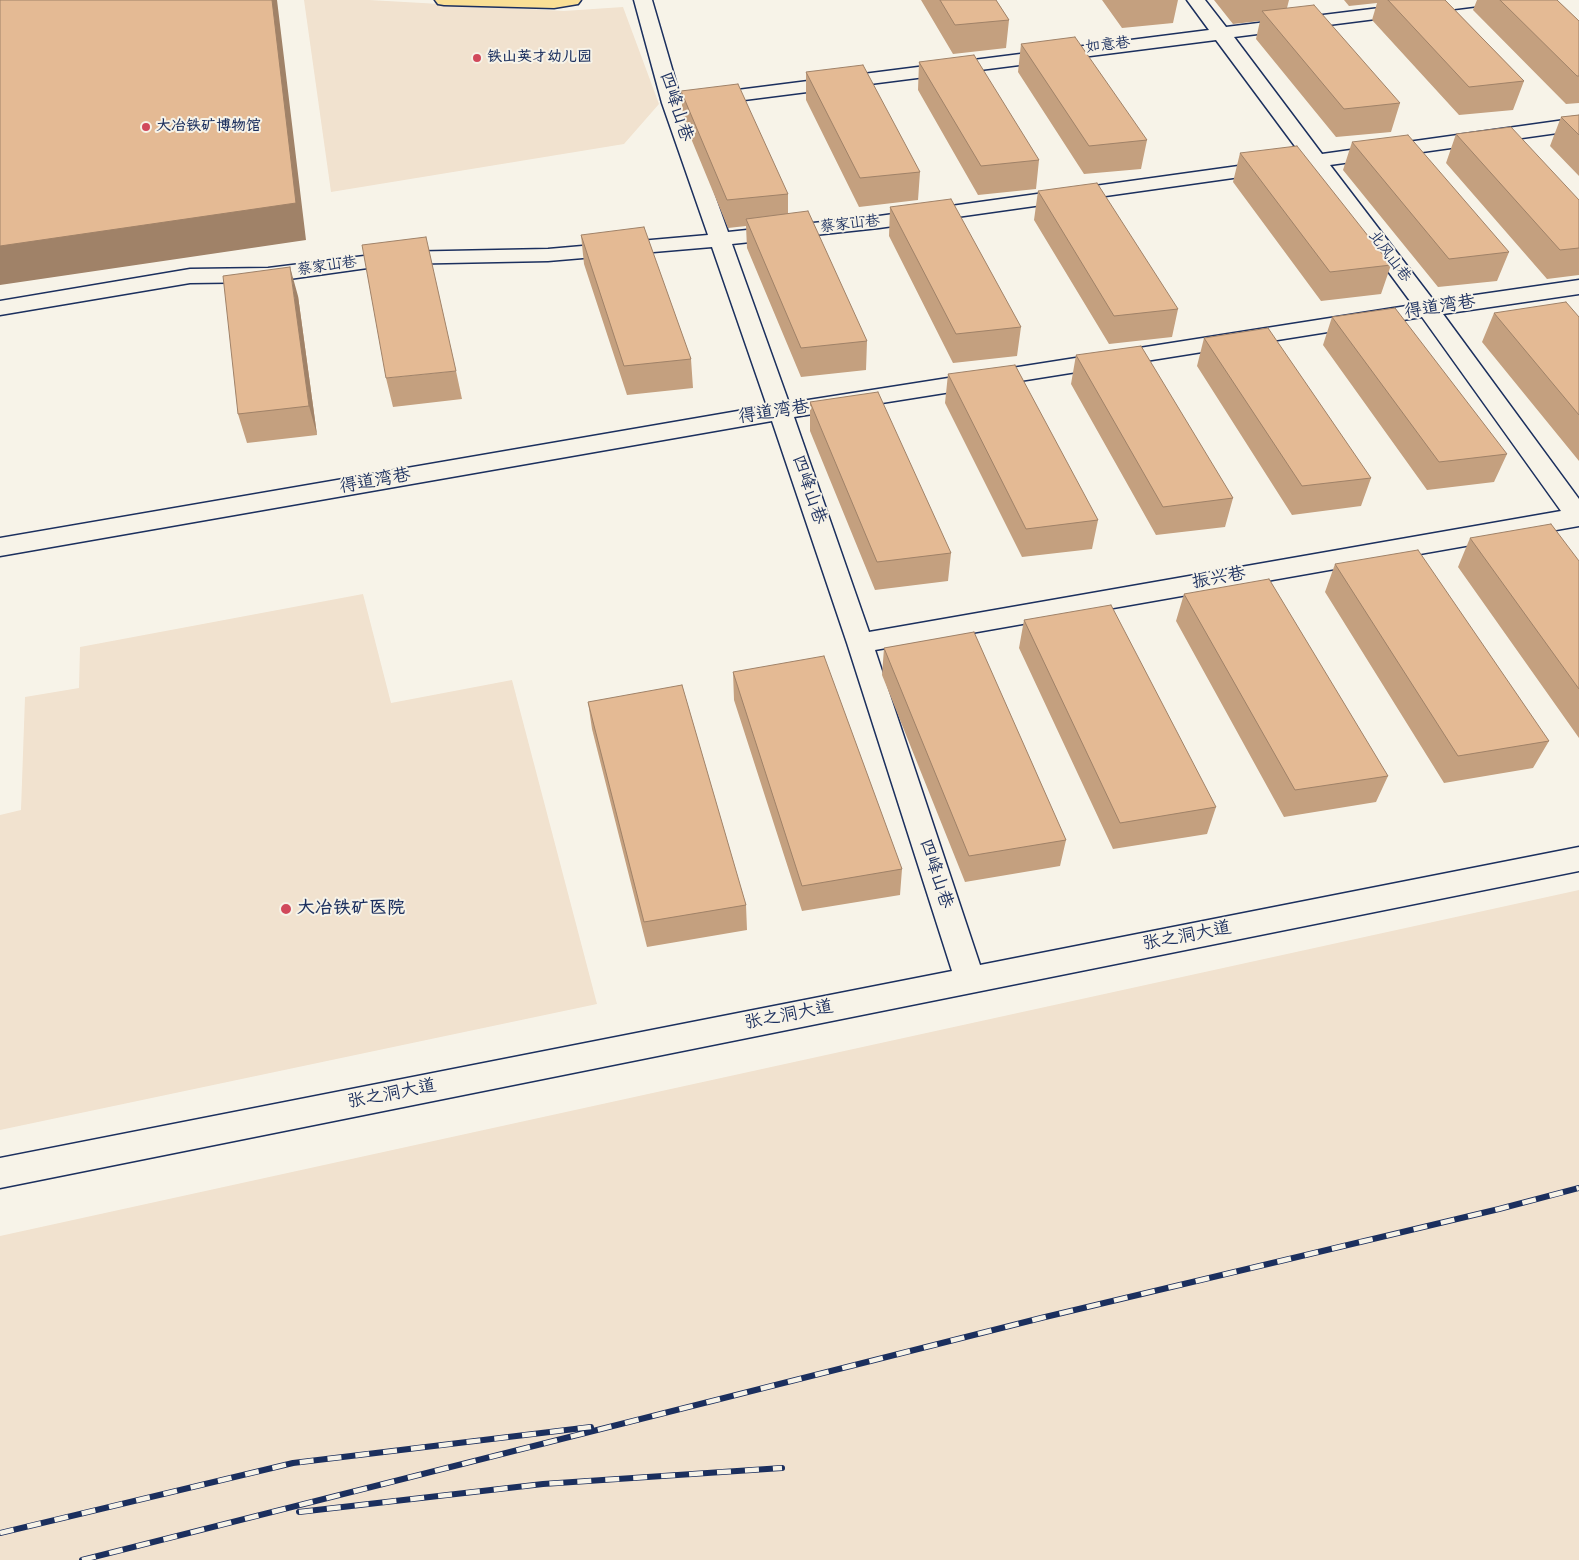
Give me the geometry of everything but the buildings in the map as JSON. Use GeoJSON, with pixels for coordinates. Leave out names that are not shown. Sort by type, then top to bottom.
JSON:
{"type":"FeatureCollection","features":[{"type":"Feature","properties":{"kind":"main road"},"geometry":{"type":"LineString","coordinates":[[444,0],[554,3],[572,0]]}},
{"type":"Feature","properties":{"kind":"street","name":"四峰山巷"},"geometry":{"type":"LineString","coordinates":[[643,0],[672,103],[721,239],[860,643],[970,980]]}},
{"type":"Feature","properties":{"kind":"street","name":"北风山巷"},"geometry":{"type":"LineString","coordinates":[[1196,0],[1428,309],[1579,516]]}},
{"type":"Feature","properties":{"kind":"street","name":"如意巷"},"geometry":{"type":"LineString","coordinates":[[672,103],[1221,32],[1486,0]]}},
{"type":"Feature","properties":{"kind":"street","name":"蔡家山巷"},"geometry":{"type":"LineString","coordinates":[[0,308],[190,276],[268,275],[396,258],[548,255],[721,239],[889,220],[1317,162],[1579,124]]}},
{"type":"Feature","properties":{"kind":"street","name":"得道湾巷"},"geometry":{"type":"LineString","coordinates":[[0,547],[781,412],[1428,309],[1579,288]]}},
{"type":"Feature","properties":{"kind":"street","name":"振兴巷"},"geometry":{"type":"LineString","coordinates":[[860,643],[1579,516]]}},
{"type":"Feature","properties":{"kind":"street","name":"张之洞大道"},"geometry":{"type":"LineString","coordinates":[[0,1174],[1579,859]]}},
{"type":"Feature","properties":{"kind":"shaded area","name":"铁山英才幼儿园"},"geometry":{"type":"Polygon","coordinates":[[[304,0],[369,0],[564,11],[623,7],[659,104],[624,144],[331,192],[304,0]]]}},
{"type":"Feature","properties":{"kind":"shaded area","name":"大冶铁矿医院"},"geometry":{"type":"Polygon","coordinates":[[[363,594],[391,703],[512,680],[597,1004],[0,1130],[0,815],[21,810],[25,697],[79,688],[80,647],[363,594]]]}},
{"type":"Feature","properties":{"kind":"shaded area"},"geometry":{"type":"Polygon","coordinates":[[[1579,890],[1579,1560],[0,1560],[0,1236],[1579,890]]]}},
{"type":"Feature","properties":{"kind":"railway"},"geometry":{"type":"LineString","coordinates":[[82,1560],[1041,1318],[1499,1209],[1579,1188]]}},
{"type":"Feature","properties":{"kind":"railway"},"geometry":{"type":"LineString","coordinates":[[0,1533],[293,1463],[591,1427]]}},
{"type":"Feature","properties":{"kind":"railway"},"geometry":{"type":"LineString","coordinates":[[299,1512],[543,1484],[782,1468]]}},
{"type":"Feature","properties":{"kind":"place","name":"铁山英才幼儿园"},"geometry":{"type":"Point","coordinates":[477,58]}},
{"type":"Feature","properties":{"kind":"place","name":"大冶铁矿博物馆"},"geometry":{"type":"Point","coordinates":[146,127]}},
{"type":"Feature","properties":{"kind":"place","name":"大冶铁矿医院"},"geometry":{"type":"Point","coordinates":[286,909]}}]}
